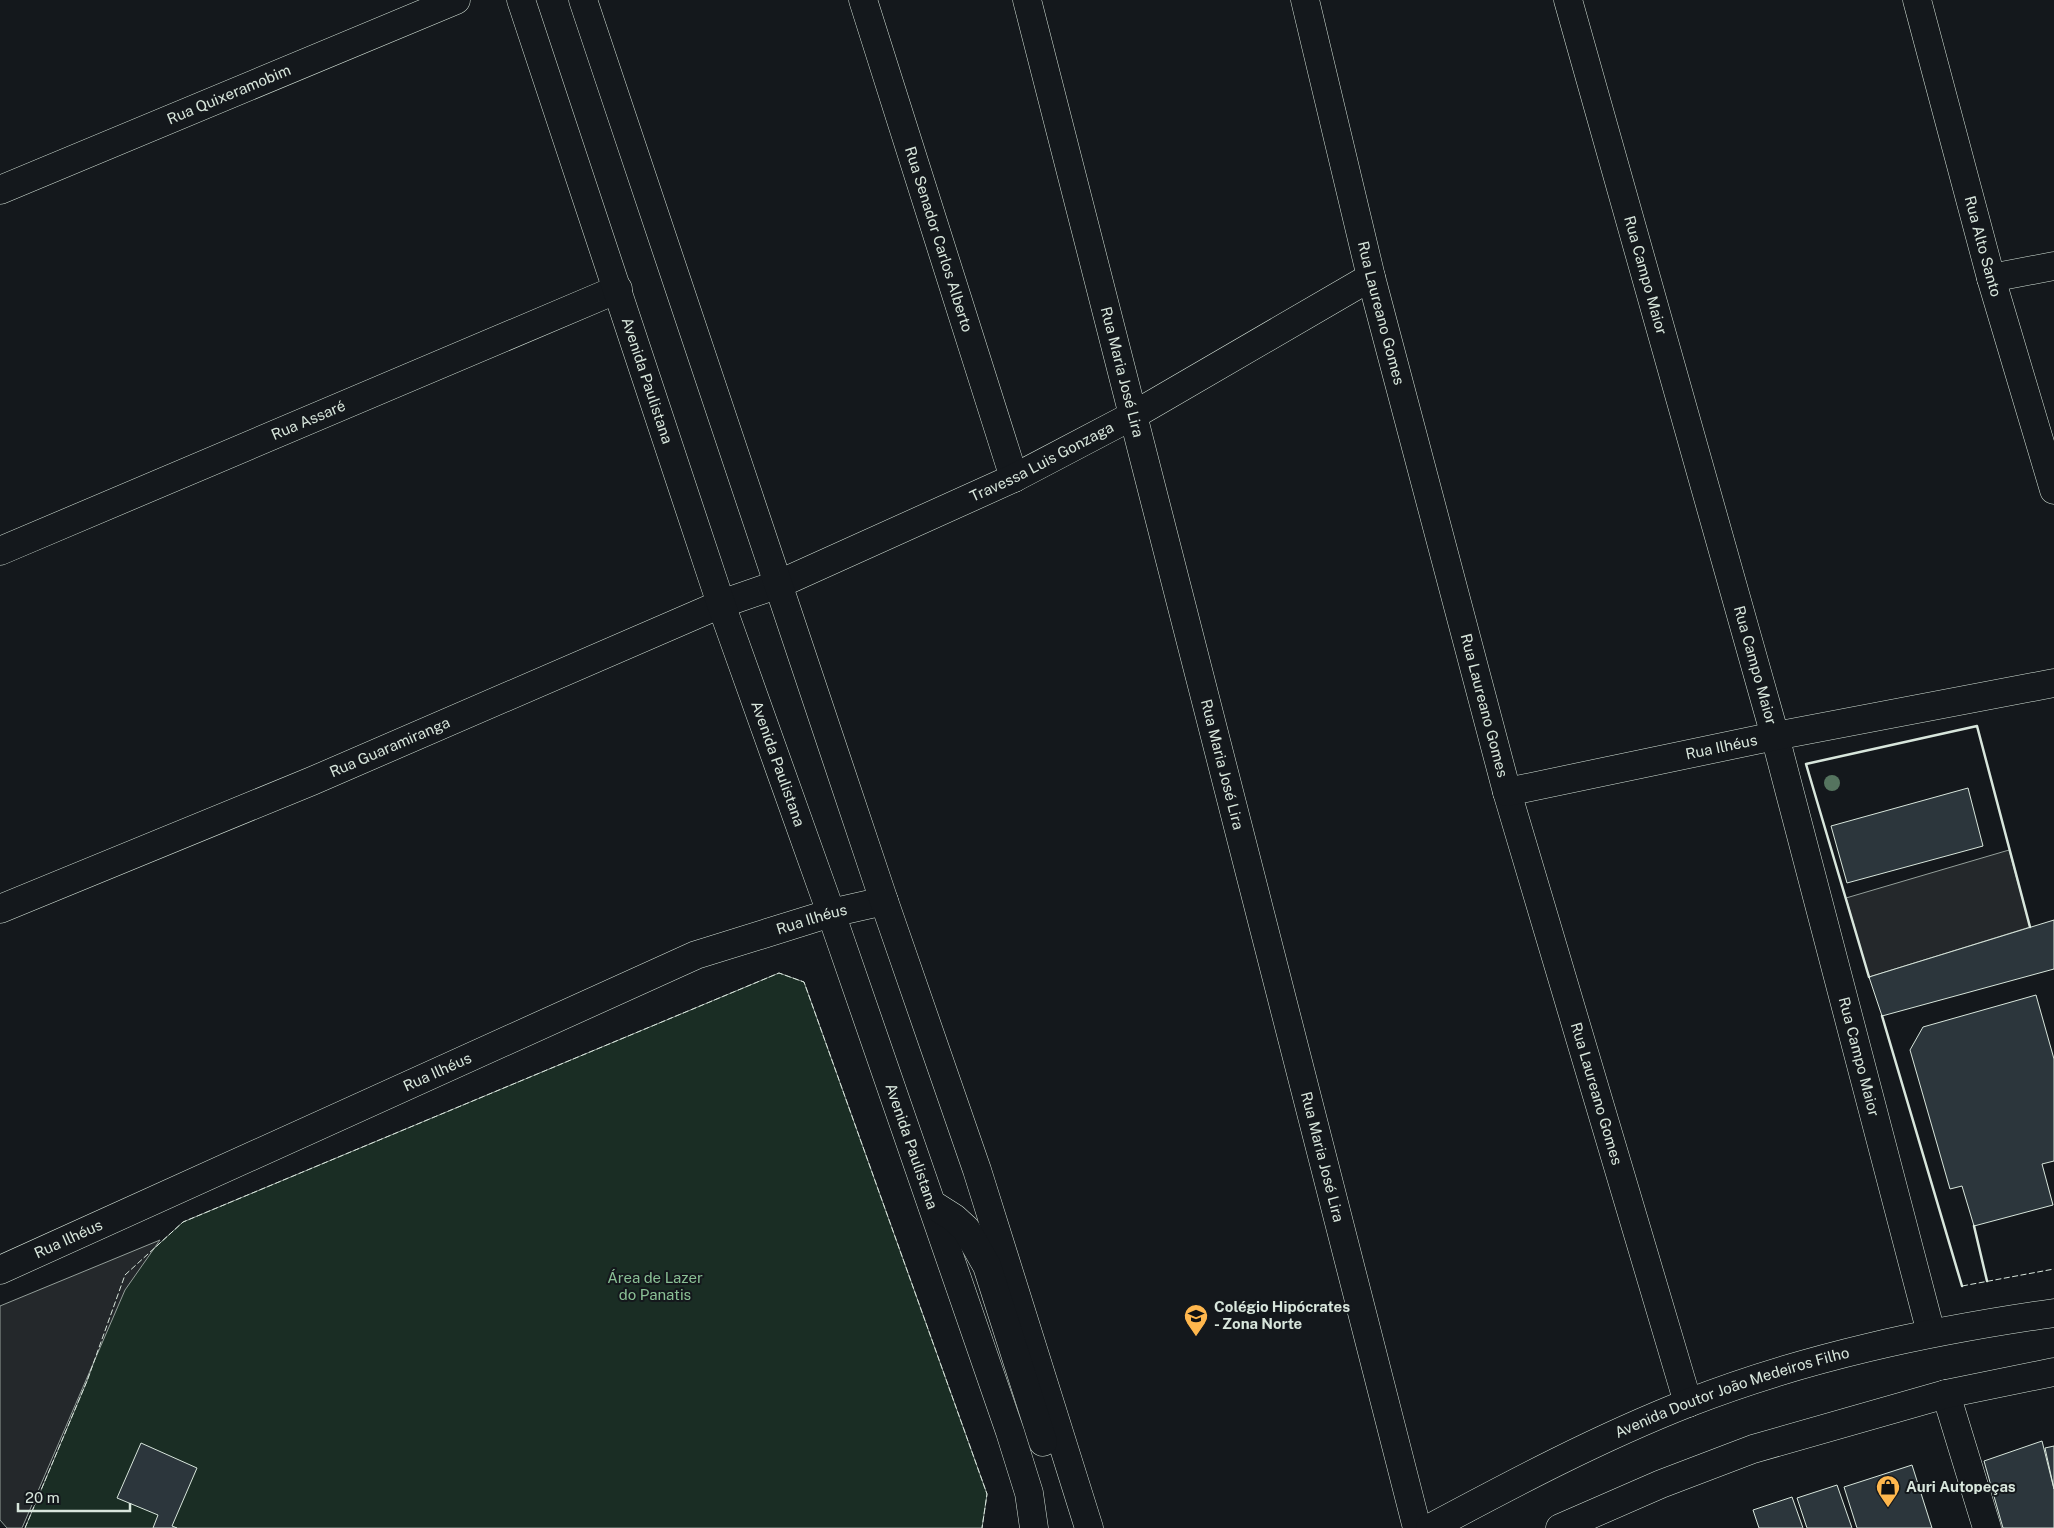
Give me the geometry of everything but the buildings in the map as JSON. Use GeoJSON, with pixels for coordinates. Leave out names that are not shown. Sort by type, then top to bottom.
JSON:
{"type":"FeatureCollection","features":[{"type":"Feature","properties":{"kind":"street","name":"Rua Quixeramobim"},"geometry":{"type":"LineString","coordinates":[[0,190],[456,0]]}},
{"type":"Feature","properties":{"kind":"street","name":"Avenida Paulistana"},"geometry":{"type":"LineString","coordinates":[[521,0],[721,604],[831,913],[1018,1458],[1029,1494],[1034,1528]]}},
{"type":"Feature","properties":{"kind":"street"},"geometry":{"type":"LineString","coordinates":[[583,0],[884,902],[977,1170],[1089,1528]]}},
{"type":"Feature","properties":{"kind":"street","name":"Rua Senador Carlos Alberto"},"geometry":{"type":"LineString","coordinates":[[863,0],[1014,478]]}},
{"type":"Feature","properties":{"kind":"street","name":"Rua Maria José Lira"},"geometry":{"type":"LineString","coordinates":[[1027,0],[1417,1528]]}},
{"type":"Feature","properties":{"kind":"street","name":"Rua Laureano Gomes"},"geometry":{"type":"LineString","coordinates":[[1305,0],[1371,277],[1507,792],[1688,1403]]}},
{"type":"Feature","properties":{"kind":"street","name":"Rua Campo Maior"},"geometry":{"type":"LineString","coordinates":[[1568,0],[1776,736],[1930,1333]]}},
{"type":"Feature","properties":{"kind":"street","name":"Rua Alto Santo"},"geometry":{"type":"LineString","coordinates":[[1917,0],[1991,278],[2054,490]]}},
{"type":"Feature","properties":{"kind":"street"},"geometry":{"type":"LineString","coordinates":[[1991,278],[2054,266]]}},
{"type":"Feature","properties":{"kind":"street","name":"Travessa Luis Gonzaga"},"geometry":{"type":"LineString","coordinates":[[779,584],[1014,478],[1132,416],[1371,277]]}},
{"type":"Feature","properties":{"kind":"street","name":"Rua Assaré"},"geometry":{"type":"LineString","coordinates":[[0,551],[618,290]]}},
{"type":"Feature","properties":{"kind":"street","name":"Rua Guaramiranga"},"geometry":{"type":"LineString","coordinates":[[0,908],[312,781],[721,604],[779,584]]}},
{"type":"Feature","properties":{"kind":"street","name":"Rua Ilhéus"},"geometry":{"type":"LineString","coordinates":[[1507,792],[1776,736],[2054,683]]}},
{"type":"Feature","properties":{"kind":"street","name":"Rua Ilhéus"},"geometry":{"type":"LineString","coordinates":[[0,1270],[696,955],[831,913],[884,902]]}},
{"type":"Feature","properties":{"kind":"street"},"geometry":{"type":"LineString","coordinates":[[932,1204],[954,1218],[966,1229],[987,1266],[1055,1481],[1065,1506],[1079,1528]]}},
{"type":"Feature","properties":{"kind":"street","name":"Avenida Doutor João Medeiros Filho"},"geometry":{"type":"LineString","coordinates":[[1430,1528],[1599,1441],[1688,1403],[1770,1374],[1859,1348],[1930,1333],[2054,1313]]}},
{"type":"Feature","properties":{"kind":"street"},"geometry":{"type":"LineString","coordinates":[[1560,1528],[1661,1484],[1752,1449],[1946,1394],[2054,1372]]}},
{"type":"Feature","properties":{"kind":"street"},"geometry":{"type":"LineString","coordinates":[[1946,1394],[1987,1528]]}},
{"type":"Feature","properties":{"kind":"green space","name":"Área de Lazer do Panatis"},"geometry":{"type":"Polygon","coordinates":[[[779,973],[804,982],[987,1494],[982,1528],[25,1528],[87,1381],[125,1275],[183,1222],[779,973]]]}},
{"type":"Feature","properties":{"kind":"shaded area"},"geometry":{"type":"Polygon","coordinates":[[[2009,850],[2030,927],[1869,977],[1846,898],[2009,850]]]}},
{"type":"Feature","properties":{"kind":"shaded area"},"geometry":{"type":"Polygon","coordinates":[[[160,1240],[125,1290],[22,1528],[7,1528],[0,1520],[0,1306],[160,1240]]]}},
{"type":"Feature","properties":{"kind":"fence"},"geometry":{"type":"LineString","coordinates":[[25,1528],[87,1381],[125,1275],[183,1222],[779,973],[804,982],[987,1494],[982,1528]]}},
{"type":"Feature","properties":{"kind":"fence"},"geometry":{"type":"LineString","coordinates":[[1962,1286],[2054,1269]]}},
{"type":"Feature","properties":{"kind":"wall"},"geometry":{"type":"LineString","coordinates":[[1869,977],[1806,764],[1977,726],[2030,927]]}},
{"type":"Feature","properties":{"kind":"wall"},"geometry":{"type":"LineString","coordinates":[[1882,1016],[1962,1286]]}},
{"type":"Feature","properties":{"kind":"wall"},"geometry":{"type":"LineString","coordinates":[[1974,1226],[1987,1281]]}},
{"type":"Feature","properties":{"kind":"place","name":"Colégio Hipócrates - Zona Norte"},"geometry":{"type":"Point","coordinates":[1196,1337]}},
{"type":"Feature","properties":{"kind":"place","name":"Auri Autopeças"},"geometry":{"type":"Point","coordinates":[1888,1508]}}]}
